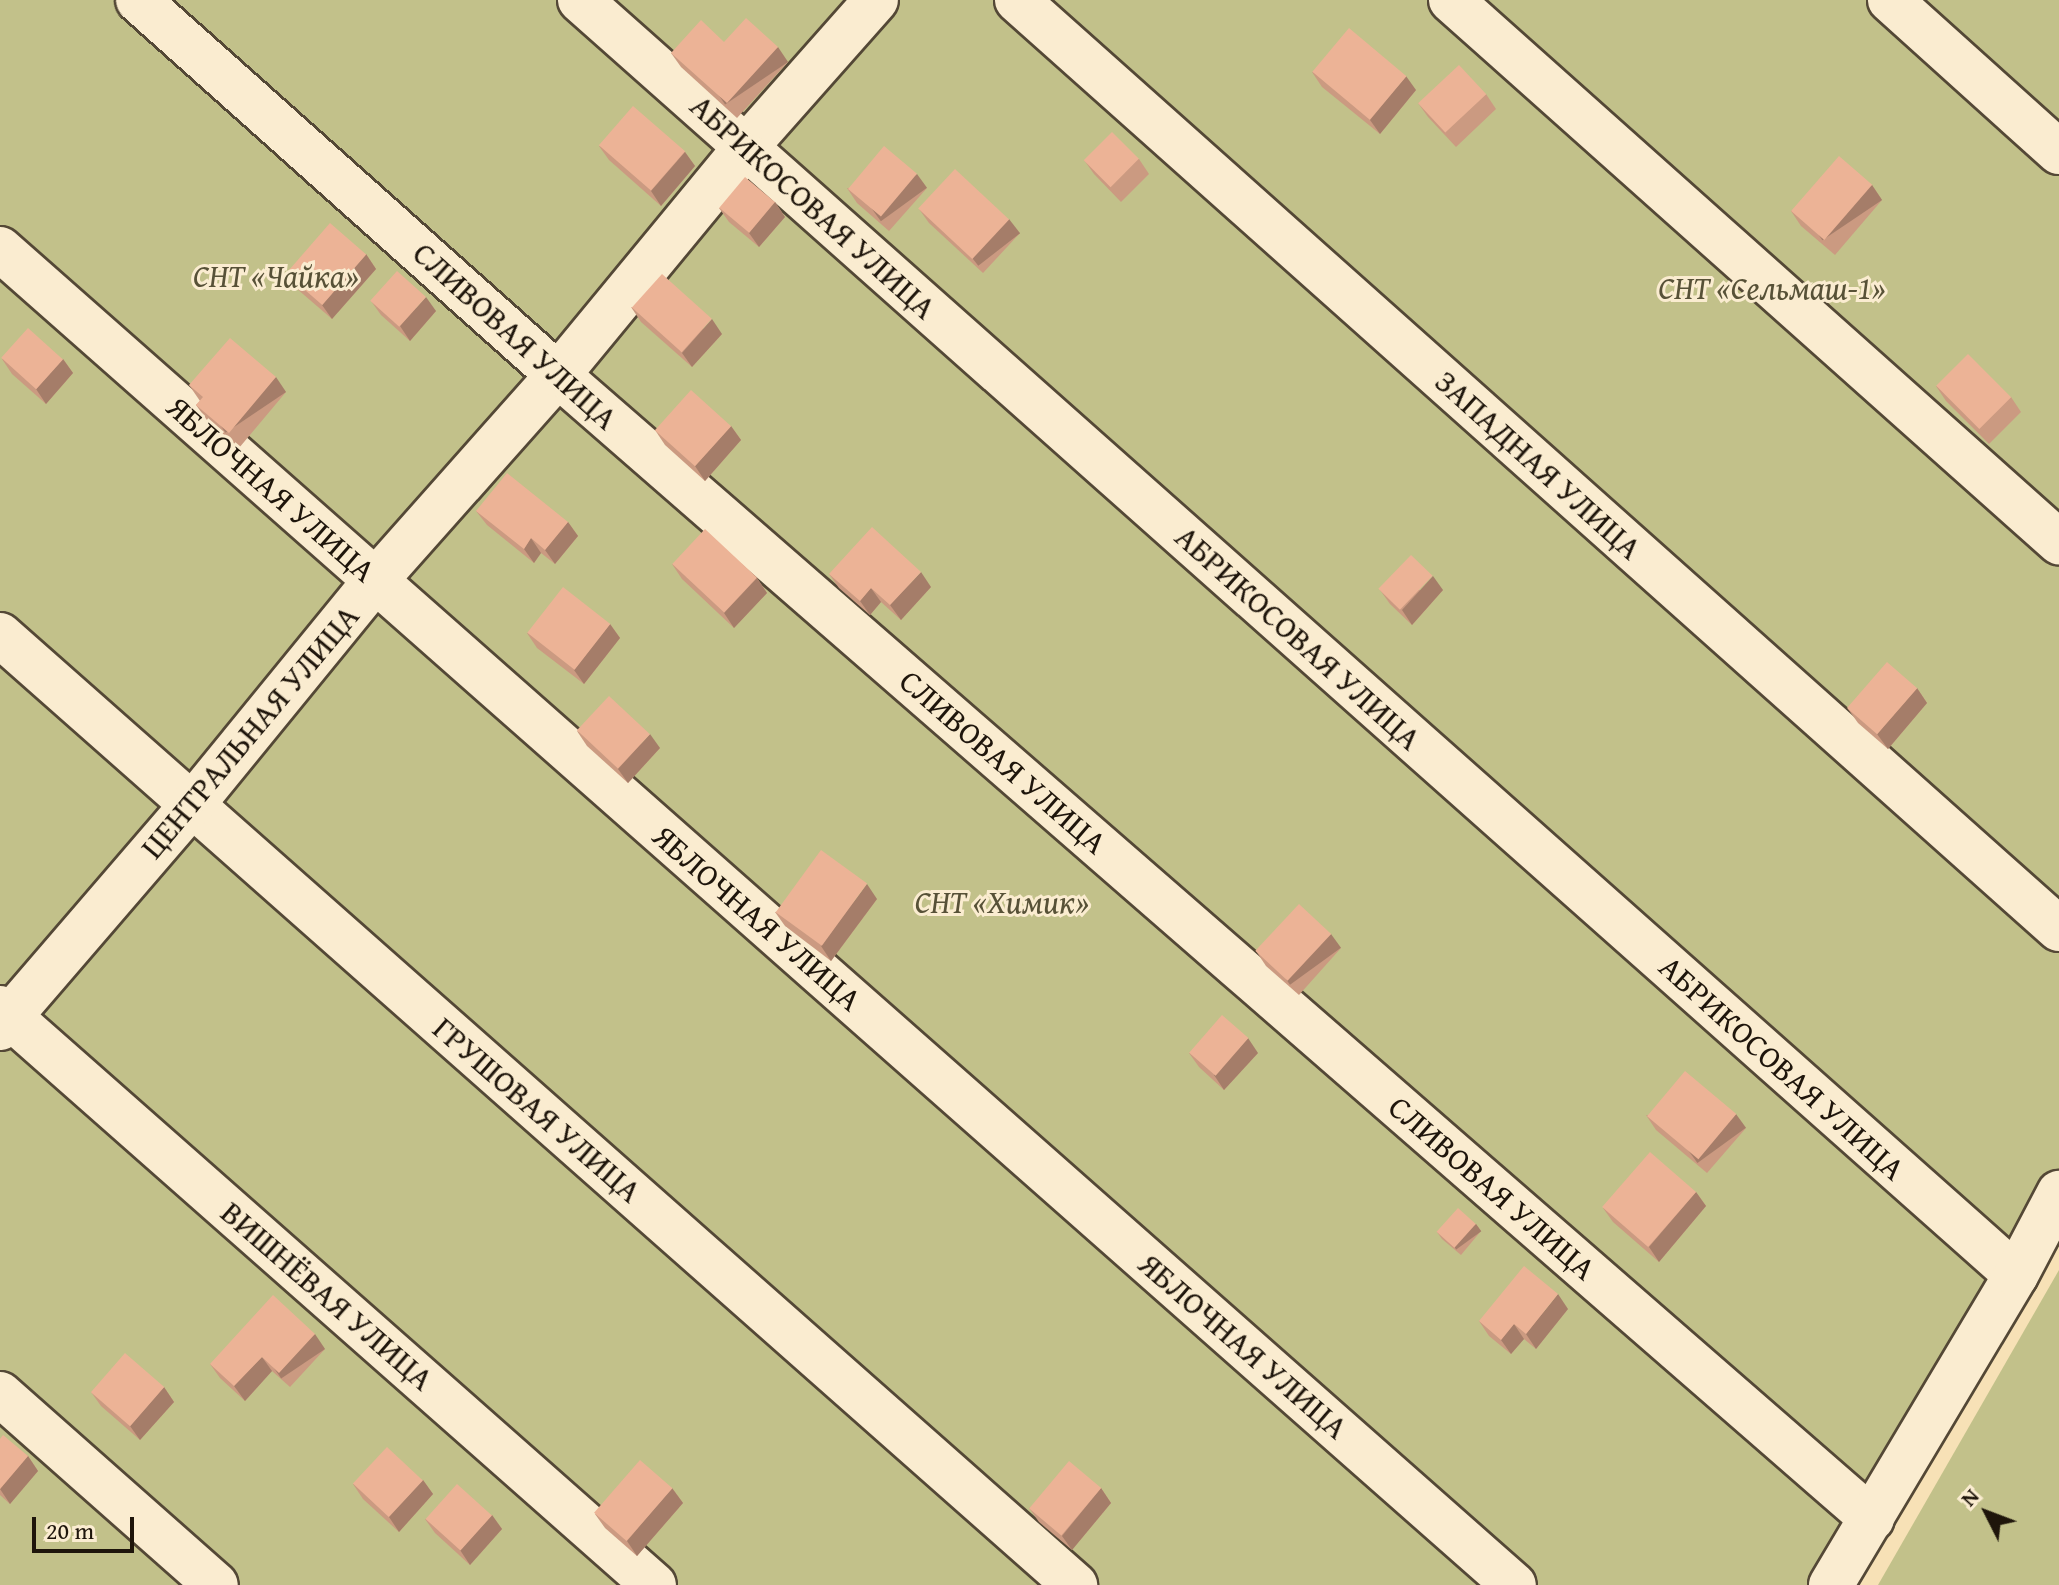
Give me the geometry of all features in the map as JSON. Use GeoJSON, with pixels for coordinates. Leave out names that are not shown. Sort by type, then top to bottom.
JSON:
{"type":"FeatureCollection","features":[{"type":"Feature","properties":{"kind":"street","name":"СЛИВОВАЯ УЛИЦА"},"geometry":{"type":"LineString","coordinates":[[138,0],[558,375],[1872,1519]]}},
{"type":"Feature","properties":{"kind":"street","name":"АБРИКОСОВАЯ УЛИЦА"},"geometry":{"type":"LineString","coordinates":[[580,0],[2016,1275]]}},
{"type":"Feature","properties":{"kind":"street","name":"ЦЕНТРАЛЬНАЯ УЛИЦА"},"geometry":{"type":"LineString","coordinates":[[3,1017],[192,805],[375,581],[558,375],[746,147],[876,0]]}},
{"type":"Feature","properties":{"kind":"street","name":"ЗАПАДНАЯ УЛИЦА"},"geometry":{"type":"LineString","coordinates":[[1017,0],[2059,929]]}},
{"type":"Feature","properties":{"kind":"street"},"geometry":{"type":"LineString","coordinates":[[1451,0],[2059,542]]}},
{"type":"Feature","properties":{"kind":"street"},"geometry":{"type":"LineString","coordinates":[[1890,0],[2059,152]]}},
{"type":"Feature","properties":{"kind":"street","name":"ЯБЛОЧНАЯ УЛИЦА"},"geometry":{"type":"LineString","coordinates":[[0,249],[1514,1585]]}},
{"type":"Feature","properties":{"kind":"street","name":"ГРУШОВАЯ УЛИЦА"},"geometry":{"type":"LineString","coordinates":[[0,635],[1075,1585]]}},
{"type":"Feature","properties":{"kind":"street","name":"ВИШНЁВАЯ УЛИЦА"},"geometry":{"type":"LineString","coordinates":[[3,1017],[654,1585]]}},
{"type":"Feature","properties":{"kind":"street"},"geometry":{"type":"LineString","coordinates":[[1831,1585],[2016,1275],[2059,1193]]}},
{"type":"Feature","properties":{"kind":"street"},"geometry":{"type":"LineString","coordinates":[[0,1394],[216,1585]]}},
{"type":"Feature","properties":{"kind":"green space","name":"СНТ «Химик»"},"geometry":{"type":"Polygon","coordinates":[[[0,0],[2059,0],[2059,1193],[1831,1585],[0,1585],[0,0]]]}},
{"type":"Feature","properties":{"kind":"green space"},"geometry":{"type":"Polygon","coordinates":[[[2059,1270],[2059,1585],[1878,1585],[2059,1270]]]}},
{"type":"Feature","properties":{"kind":"building"},"geometry":{"type":"Polygon","coordinates":[[[746,18],[778,47],[727,103],[671,53],[701,20],[724,42],[746,18]]]}},
{"type":"Feature","properties":{"kind":"building"},"geometry":{"type":"Polygon","coordinates":[[[1349,28],[1406,76],[1370,120],[1312,72],[1349,28]]]}},
{"type":"Feature","properties":{"kind":"building"},"geometry":{"type":"Polygon","coordinates":[[[1459,65],[1486,94],[1445,132],[1418,103],[1459,65]]]}},
{"type":"Feature","properties":{"kind":"building"},"geometry":{"type":"Polygon","coordinates":[[[633,106],[685,151],[651,191],[599,145],[633,106]]]}},
{"type":"Feature","properties":{"kind":"building"},"geometry":{"type":"Polygon","coordinates":[[[1112,132],[1139,159],[1111,187],[1084,160],[1112,132]]]}},
{"type":"Feature","properties":{"kind":"building"},"geometry":{"type":"Polygon","coordinates":[[[884,146],[917,174],[881,217],[848,189],[884,146]]]}},
{"type":"Feature","properties":{"kind":"building"},"geometry":{"type":"Polygon","coordinates":[[[1839,156],[1872,185],[1824,240],[1791,211],[1839,156]]]}},
{"type":"Feature","properties":{"kind":"building"},"geometry":{"type":"Polygon","coordinates":[[[955,169],[1009,219],[972,259],[918,208],[955,169]]]}},
{"type":"Feature","properties":{"kind":"building"},"geometry":{"type":"Polygon","coordinates":[[[745,177],[775,202],[749,233],[719,208],[745,177]]]}},
{"type":"Feature","properties":{"kind":"building"},"geometry":{"type":"Polygon","coordinates":[[[330,223],[366,254],[322,305],[286,274],[330,223]]]}},
{"type":"Feature","properties":{"kind":"building"},"geometry":{"type":"Polygon","coordinates":[[[397,271],[426,297],[399,327],[370,301],[397,271]]]}},
{"type":"Feature","properties":{"kind":"building"},"geometry":{"type":"Polygon","coordinates":[[[662,274],[712,319],[682,352],[632,307],[662,274]]]}},
{"type":"Feature","properties":{"kind":"building"},"geometry":{"type":"Polygon","coordinates":[[[28,328],[63,359],[36,389],[1,358],[28,328]]]}},
{"type":"Feature","properties":{"kind":"building"},"geometry":{"type":"Polygon","coordinates":[[[230,338],[276,377],[229,433],[196,405],[203,397],[189,385],[230,338]]]}},
{"type":"Feature","properties":{"kind":"building"},"geometry":{"type":"Polygon","coordinates":[[[1968,354],[2011,397],[1979,429],[1936,386],[1968,354]]]}},
{"type":"Feature","properties":{"kind":"building"},"geometry":{"type":"Polygon","coordinates":[[[691,390],[731,426],[695,466],[655,430],[691,390]]]}},
{"type":"Feature","properties":{"kind":"building"},"geometry":{"type":"Polygon","coordinates":[[[507,473],[568,522],[545,550],[531,538],[524,549],[476,511],[507,473]]]}},
{"type":"Feature","properties":{"kind":"building"},"geometry":{"type":"Polygon","coordinates":[[[872,527],[921,572],[890,605],[871,588],[860,601],[829,574],[872,527]]]}},
{"type":"Feature","properties":{"kind":"building"},"geometry":{"type":"Polygon","coordinates":[[[705,529],[757,577],[724,613],[672,564],[705,529]]]}},
{"type":"Feature","properties":{"kind":"building"},"geometry":{"type":"Polygon","coordinates":[[[1411,555],[1433,576],[1400,610],[1378,589],[1411,555]]]}},
{"type":"Feature","properties":{"kind":"building"},"geometry":{"type":"Polygon","coordinates":[[[563,587],[610,624],[575,670],[527,633],[563,587]]]}},
{"type":"Feature","properties":{"kind":"building"},"geometry":{"type":"Polygon","coordinates":[[[1887,662],[1917,688],[1877,734],[1847,708],[1887,662]]]}},
{"type":"Feature","properties":{"kind":"building"},"geometry":{"type":"Polygon","coordinates":[[[609,696],[650,734],[618,769],[577,730],[609,696]]]}},
{"type":"Feature","properties":{"kind":"building"},"geometry":{"type":"Polygon","coordinates":[[[821,850],[867,884],[822,946],[776,912],[821,850]]]}},
{"type":"Feature","properties":{"kind":"building"},"geometry":{"type":"Polygon","coordinates":[[[1299,904],[1331,934],[1288,981],[1255,951],[1299,904]]]}},
{"type":"Feature","properties":{"kind":"building"},"geometry":{"type":"Polygon","coordinates":[[[1222,1015],[1248,1038],[1216,1076],[1189,1053],[1222,1015]]]}},
{"type":"Feature","properties":{"kind":"building"},"geometry":{"type":"Polygon","coordinates":[[[1685,1071],[1736,1114],[1698,1159],[1647,1116],[1685,1071]]]}},
{"type":"Feature","properties":{"kind":"building"},"geometry":{"type":"Polygon","coordinates":[[[1650,1152],[1696,1192],[1648,1247],[1602,1207],[1650,1152]]]}},
{"type":"Feature","properties":{"kind":"building"},"geometry":{"type":"Polygon","coordinates":[[[1458,1208],[1476,1224],[1454,1248],[1437,1232],[1458,1208]]]}},
{"type":"Feature","properties":{"kind":"building"},"geometry":{"type":"Polygon","coordinates":[[[1524,1266],[1558,1294],[1526,1334],[1514,1324],[1501,1340],[1479,1321],[1524,1266]]]}},
{"type":"Feature","properties":{"kind":"building"},"geometry":{"type":"Polygon","coordinates":[[[273,1295],[315,1334],[279,1373],[262,1357],[234,1386],[210,1364],[273,1295]]]}},
{"type":"Feature","properties":{"kind":"building"},"geometry":{"type":"Polygon","coordinates":[[[125,1353],[164,1387],[130,1426],[91,1392],[125,1353]]]}},
{"type":"Feature","properties":{"kind":"building"},"geometry":{"type":"Polygon","coordinates":[[[3,1435],[28,1456],[0,1489],[0,1439],[3,1435]]]}},
{"type":"Feature","properties":{"kind":"building"},"geometry":{"type":"Polygon","coordinates":[[[387,1447],[423,1480],[389,1517],[353,1484],[387,1447]]]}},
{"type":"Feature","properties":{"kind":"building"},"geometry":{"type":"Polygon","coordinates":[[[640,1460],[672,1488],[627,1541],[594,1513],[640,1460]]]}},
{"type":"Feature","properties":{"kind":"building"},"geometry":{"type":"Polygon","coordinates":[[[1069,1461],[1101,1488],[1061,1535],[1029,1508],[1069,1461]]]}},
{"type":"Feature","properties":{"kind":"building"},"geometry":{"type":"Polygon","coordinates":[[[457,1484],[492,1515],[460,1550],[426,1519],[457,1484]]]}},
{"type":"Feature","properties":{"kind":"park label","name":"СНТ «Чайка»"},"geometry":{"type":"Point","coordinates":[276,276]}},
{"type":"Feature","properties":{"kind":"park label","name":"СНТ «Сельмаш-1»"},"geometry":{"type":"Point","coordinates":[1772,288]}}]}
